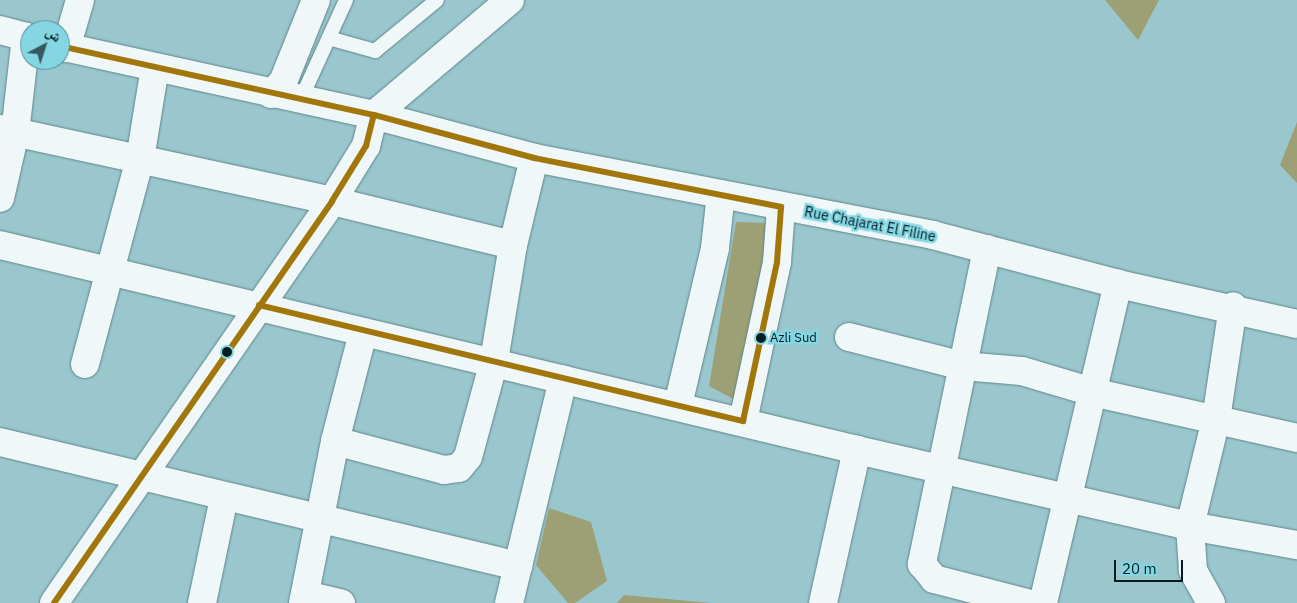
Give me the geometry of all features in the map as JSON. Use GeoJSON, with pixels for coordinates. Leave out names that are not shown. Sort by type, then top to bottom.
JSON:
{"type":"FeatureCollection","features":[{"type":"Feature","properties":{"kind":"street"},"geometry":{"type":"LineString","coordinates":[[70,28],[80,0]]}},
{"type":"Feature","properties":{"kind":"street"},"geometry":{"type":"LineString","coordinates":[[271,94],[283,82],[316,0]]}},
{"type":"Feature","properties":{"kind":"street"},"geometry":{"type":"LineString","coordinates":[[54,603],[332,201],[366,146],[374,115],[510,0]]}},
{"type":"Feature","properties":{"kind":"street"},"geometry":{"type":"LineString","coordinates":[[0,198],[18,35]]}},
{"type":"Feature","properties":{"kind":"street","name":"Rue Chajarat El Filine"},"geometry":{"type":"LineString","coordinates":[[70,49],[300,101],[374,115],[534,158],[721,194],[987,249],[1118,284],[1233,306],[1297,324]]}},
{"type":"Feature","properties":{"kind":"street"},"geometry":{"type":"LineString","coordinates":[[86,364],[109,270],[140,159],[155,67]]}},
{"type":"Feature","properties":{"kind":"street"},"geometry":{"type":"LineString","coordinates":[[7,131],[332,201],[512,245]]}},
{"type":"Feature","properties":{"kind":"street"},"geometry":{"type":"LineString","coordinates":[[335,441],[444,470],[459,468],[468,457],[494,361],[512,245],[534,158]]}},
{"type":"Feature","properties":{"kind":"street"},"geometry":{"type":"LineString","coordinates":[[678,405],[715,248],[721,194]]}},
{"type":"Feature","properties":{"kind":"street"},"geometry":{"type":"LineString","coordinates":[[743,422],[777,262],[781,207]]}},
{"type":"Feature","properties":{"kind":"street"},"geometry":{"type":"LineString","coordinates":[[0,244],[259,305],[363,333],[494,361],[678,405],[857,450],[944,467],[1190,526],[1297,545]]}},
{"type":"Feature","properties":{"kind":"street"},"geometry":{"type":"LineString","coordinates":[[987,249],[962,366],[944,467],[923,556],[926,573],[947,584],[1028,603]]}},
{"type":"Feature","properties":{"kind":"street"},"geometry":{"type":"LineString","coordinates":[[1043,603],[1068,497],[1096,393],[1118,284]]}},
{"type":"Feature","properties":{"kind":"street"},"geometry":{"type":"LineString","coordinates":[[1211,603],[1193,570],[1190,526],[1216,419],[1233,306]]}},
{"type":"Feature","properties":{"kind":"street"},"geometry":{"type":"LineString","coordinates":[[341,603],[304,599],[321,522],[335,441],[363,333]]}},
{"type":"Feature","properties":{"kind":"street"},"geometry":{"type":"LineString","coordinates":[[849,337],[962,366],[1022,371],[1096,393],[1297,438]]}},
{"type":"Feature","properties":{"kind":"street"},"geometry":{"type":"LineString","coordinates":[[509,603],[563,379]]}},
{"type":"Feature","properties":{"kind":"street"},"geometry":{"type":"LineString","coordinates":[[0,442],[143,475],[224,498],[321,522],[518,566]]}},
{"type":"Feature","properties":{"kind":"street"},"geometry":{"type":"LineString","coordinates":[[823,603],[857,450]]}},
{"type":"Feature","properties":{"kind":"street"},"geometry":{"type":"LineString","coordinates":[[202,603],[224,498]]}},
{"type":"Feature","properties":{"kind":"lane"},"geometry":{"type":"LineString","coordinates":[[300,101],[332,39],[346,0]]}},
{"type":"Feature","properties":{"kind":"lane"},"geometry":{"type":"LineString","coordinates":[[332,39],[375,50],[437,0]]}},
{"type":"Feature","properties":{"kind":"green space"},"geometry":{"type":"Polygon","coordinates":[[[1105,0],[1159,0],[1138,40],[1105,0]]]}},
{"type":"Feature","properties":{"kind":"green space"},"geometry":{"type":"Polygon","coordinates":[[[1297,122],[1297,183],[1280,165],[1297,122]]]}},
{"type":"Feature","properties":{"kind":"green space"},"geometry":{"type":"Polygon","coordinates":[[[736,222],[776,223],[735,400],[709,386],[736,222]]]}},
{"type":"Feature","properties":{"kind":"green space"},"geometry":{"type":"Polygon","coordinates":[[[549,508],[591,522],[607,581],[575,603],[568,603],[536,565],[549,508]]]}},
{"type":"Feature","properties":{"kind":"green space"},"geometry":{"type":"Polygon","coordinates":[[[624,595],[711,603],[617,603],[624,595]]]}},
{"type":"Feature","properties":{"kind":"transit line"},"geometry":{"type":"LineString","coordinates":[[70,48],[374,115],[534,158],[781,207]]}},
{"type":"Feature","properties":{"kind":"transit line"},"geometry":{"type":"LineString","coordinates":[[54,603],[332,201],[366,146],[374,115]]}},
{"type":"Feature","properties":{"kind":"transit line"},"geometry":{"type":"LineString","coordinates":[[743,421],[777,262],[781,207]]}},
{"type":"Feature","properties":{"kind":"transit line"},"geometry":{"type":"LineString","coordinates":[[259,305],[743,421]]}},
{"type":"Feature","properties":{"kind":"place","name":"Azli Sud"},"geometry":{"type":"Point","coordinates":[761,338]}}]}
